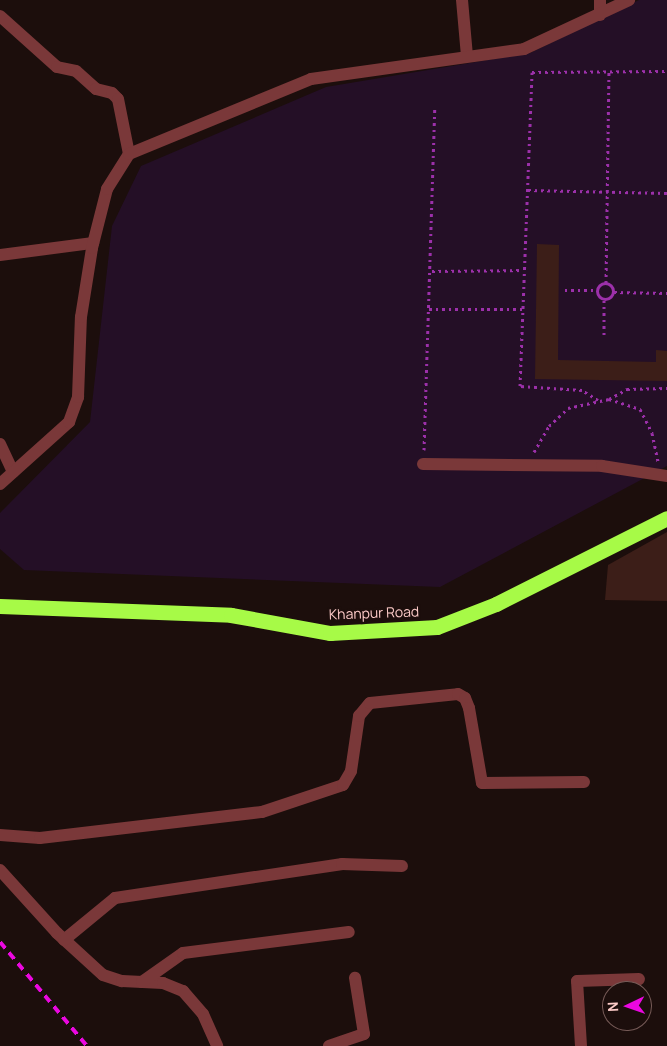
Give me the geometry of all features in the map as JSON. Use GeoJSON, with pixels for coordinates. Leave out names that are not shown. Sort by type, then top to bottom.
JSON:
{"type":"FeatureCollection","features":[{"type":"Feature","properties":{"kind":"highway","name":"Khanpur Road"},"geometry":{"type":"LineString","coordinates":[[0,606],[231,615],[330,632],[436,627],[496,604],[667,518]]}},
{"type":"Feature","properties":{"kind":"street"},"geometry":{"type":"LineString","coordinates":[[462,0],[467,56]]}},
{"type":"Feature","properties":{"kind":"street"},"geometry":{"type":"LineString","coordinates":[[600,0],[600,15]]}},
{"type":"Feature","properties":{"kind":"street"},"geometry":{"type":"LineString","coordinates":[[0,484],[69,422],[78,397],[81,317],[93,242],[107,189],[129,154],[311,79],[524,49],[629,0]]}},
{"type":"Feature","properties":{"kind":"street"},"geometry":{"type":"LineString","coordinates":[[0,16],[57,67],[76,71],[96,89],[112,93],[118,99],[129,154]]}},
{"type":"Feature","properties":{"kind":"street"},"geometry":{"type":"LineString","coordinates":[[0,255],[93,242]]}},
{"type":"Feature","properties":{"kind":"street"},"geometry":{"type":"LineString","coordinates":[[0,444],[13,472]]}},
{"type":"Feature","properties":{"kind":"street"},"geometry":{"type":"LineString","coordinates":[[424,464],[602,466],[664,475]]}},
{"type":"Feature","properties":{"kind":"street"},"geometry":{"type":"LineString","coordinates":[[0,835],[40,838],[262,812],[343,786],[351,771],[359,716],[370,703],[458,694],[465,698],[469,708],[482,783],[584,782]]}},
{"type":"Feature","properties":{"kind":"street"},"geometry":{"type":"LineString","coordinates":[[64,940],[115,898],[342,864],[402,866]]}},
{"type":"Feature","properties":{"kind":"street"},"geometry":{"type":"LineString","coordinates":[[0,870],[64,940],[103,975],[142,982],[163,983],[183,991],[203,1014],[217,1046]]}},
{"type":"Feature","properties":{"kind":"street"},"geometry":{"type":"LineString","coordinates":[[142,982],[182,953],[349,932]]}},
{"type":"Feature","properties":{"kind":"street"},"geometry":{"type":"LineString","coordinates":[[329,1046],[364,1034],[355,978]]}},
{"type":"Feature","properties":{"kind":"street"},"geometry":{"type":"LineString","coordinates":[[581,1046],[577,981],[639,979]]}},
{"type":"Feature","properties":{"kind":"path"},"geometry":{"type":"LineString","coordinates":[[609,71],[606,283],[614,292]]}},
{"type":"Feature","properties":{"kind":"path"},"geometry":{"type":"LineString","coordinates":[[598,400],[582,390],[520,386],[532,72],[667,71]]}},
{"type":"Feature","properties":{"kind":"path"},"geometry":{"type":"LineString","coordinates":[[424,464],[432,271],[435,108]]}},
{"type":"Feature","properties":{"kind":"path"},"geometry":{"type":"LineString","coordinates":[[528,190],[667,193]]}},
{"type":"Feature","properties":{"kind":"path"},"geometry":{"type":"LineString","coordinates":[[432,271],[523,270]]}},
{"type":"Feature","properties":{"kind":"path"},"geometry":{"type":"LineString","coordinates":[[565,290],[597,290],[606,283]]}},
{"type":"Feature","properties":{"kind":"path"},"geometry":{"type":"LineString","coordinates":[[597,290],[604,299],[604,335]]}},
{"type":"Feature","properties":{"kind":"path"},"geometry":{"type":"LineString","coordinates":[[604,299],[614,292],[667,293]]}},
{"type":"Feature","properties":{"kind":"path"},"geometry":{"type":"LineString","coordinates":[[429,309],[522,309]]}},
{"type":"Feature","properties":{"kind":"path"},"geometry":{"type":"LineString","coordinates":[[609,399],[622,390],[667,388]]}},
{"type":"Feature","properties":{"kind":"path"},"geometry":{"type":"LineString","coordinates":[[531,465],[537,444],[556,418],[577,404],[609,399],[631,404],[647,420],[664,475]]}},
{"type":"Feature","properties":{"kind":"shaded area"},"geometry":{"type":"Polygon","coordinates":[[[639,0],[667,0],[667,466],[440,587],[24,570],[0,549],[0,513],[90,422],[112,226],[141,166],[326,87],[530,53],[639,0]]]}},
{"type":"Feature","properties":{"kind":"building"},"geometry":{"type":"Polygon","coordinates":[[[537,244],[559,245],[558,360],[656,362],[656,350],[667,351],[667,381],[535,379],[537,244]]]}},
{"type":"Feature","properties":{"kind":"building"},"geometry":{"type":"Polygon","coordinates":[[[667,532],[667,601],[605,600],[608,565],[667,532]]]}},
{"type":"Feature","properties":{"kind":"railway"},"geometry":{"type":"LineString","coordinates":[[0,942],[87,1046]]}}]}
